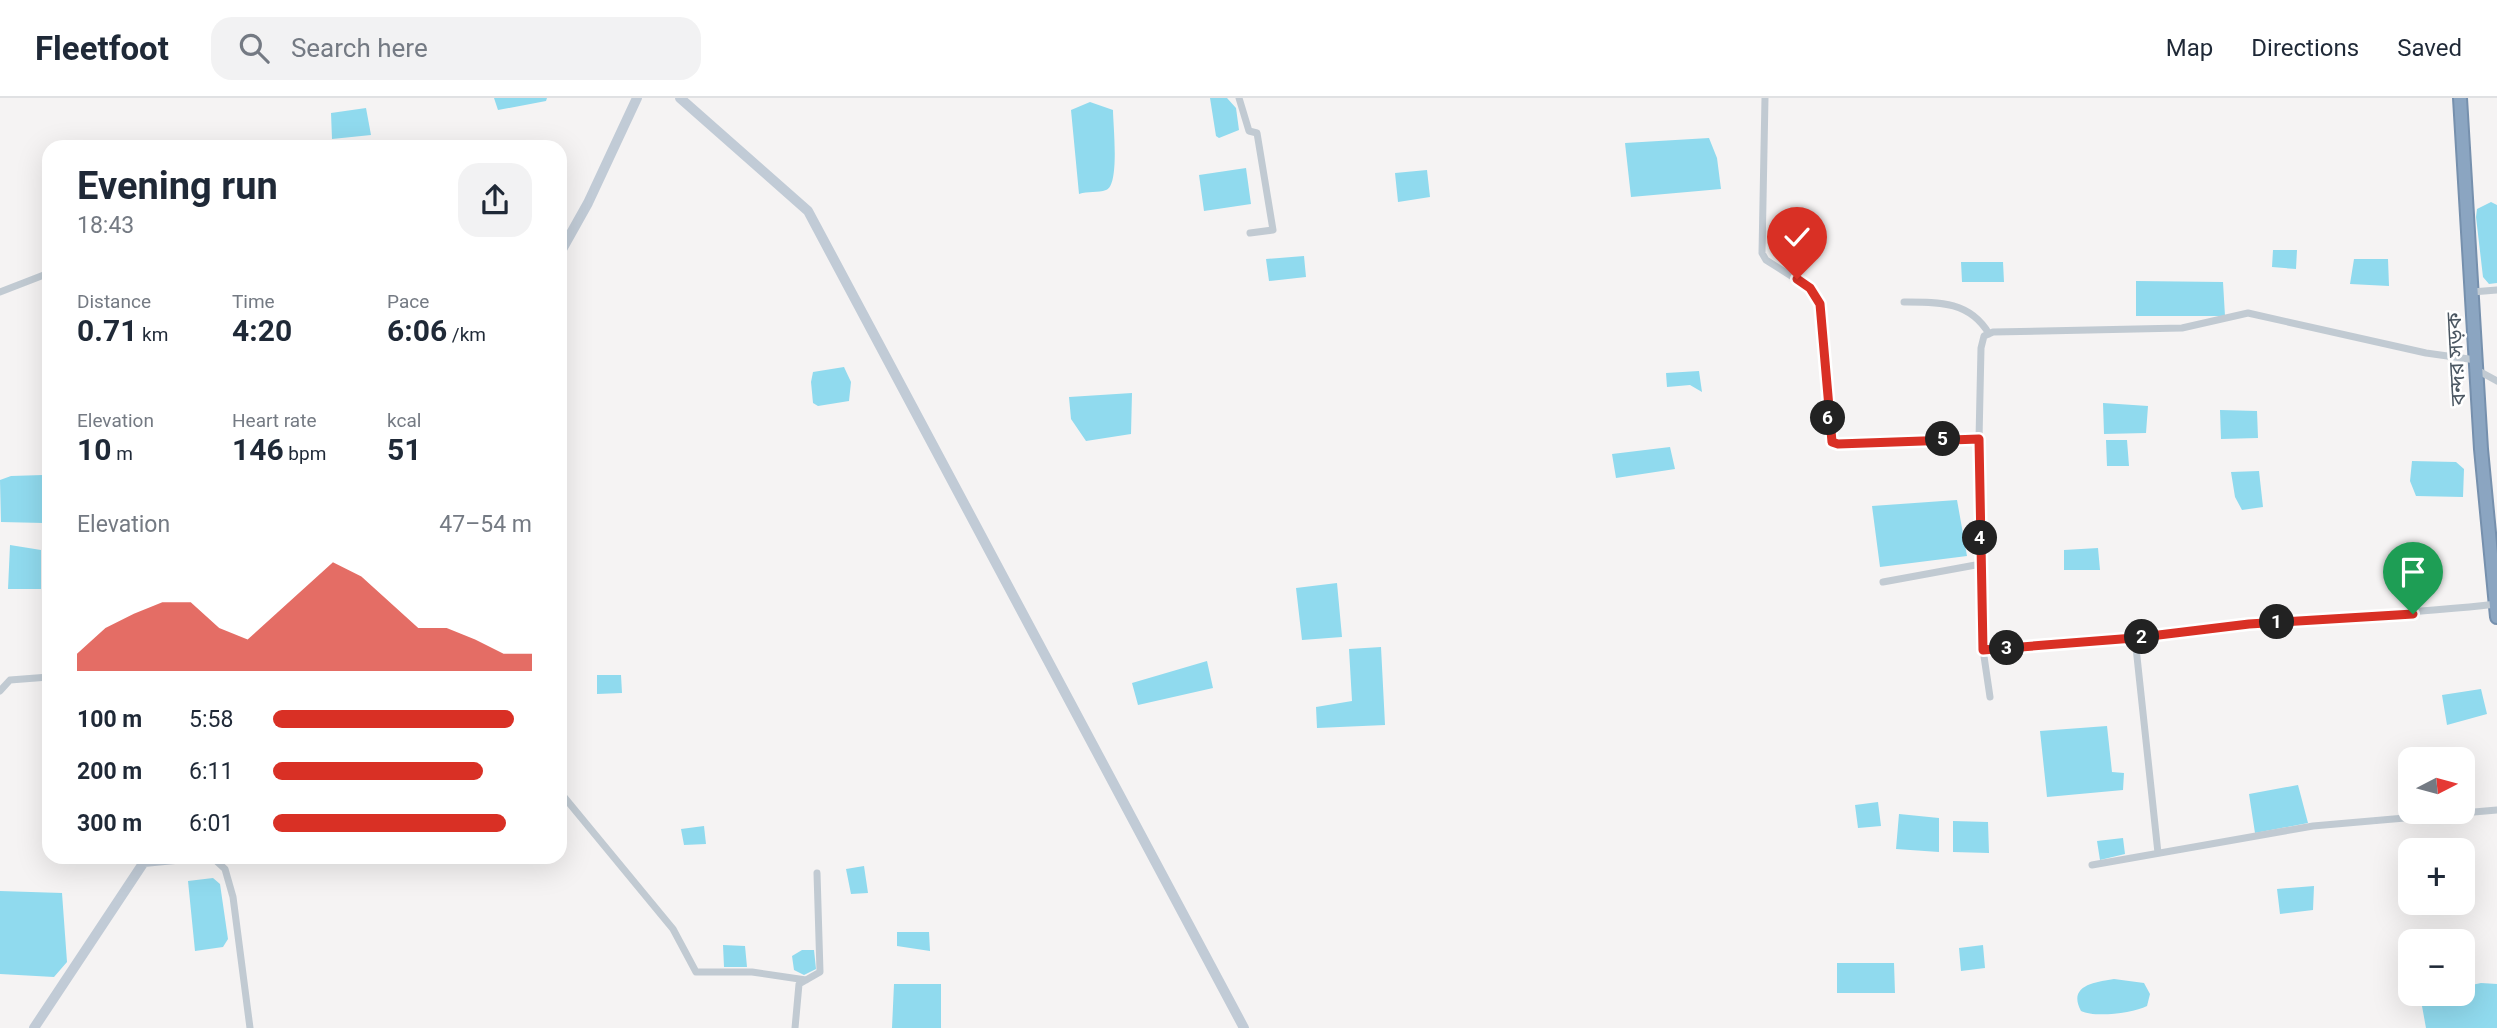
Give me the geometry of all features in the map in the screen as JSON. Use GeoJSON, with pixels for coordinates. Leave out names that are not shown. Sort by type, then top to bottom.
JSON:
{"type":"FeatureCollection","features":[{"type":"Feature","properties":{"kind":"highway","name":"বন্দর সড়ক"},"geometry":{"type":"LineString","coordinates":[[2460,98],[2476,365],[2496,610]]}},
{"type":"Feature","properties":{"kind":"street"},"geometry":{"type":"LineString","coordinates":[[567,238],[588,203],[637,98]]}},
{"type":"Feature","properties":{"kind":"street"},"geometry":{"type":"LineString","coordinates":[[680,98],[808,211],[1244,1028]]}},
{"type":"Feature","properties":{"kind":"street"},"geometry":{"type":"LineString","coordinates":[[1239,98],[1249,131],[1257,132],[1273,230],[1250,233]]}},
{"type":"Feature","properties":{"kind":"street"},"geometry":{"type":"LineString","coordinates":[[1765,98],[1762,253],[1766,260],[1810,288],[1820,304],[1832,442],[1838,444],[1979,439]]}},
{"type":"Feature","properties":{"kind":"street"},"geometry":{"type":"LineString","coordinates":[[0,292],[42,276]]}},
{"type":"Feature","properties":{"kind":"street"},"geometry":{"type":"LineString","coordinates":[[2472,292],[2497,290]]}},
{"type":"Feature","properties":{"kind":"street"},"geometry":{"type":"LineString","coordinates":[[1904,302],[1953,303],[1983,323],[1989,334]]}},
{"type":"Feature","properties":{"kind":"street"},"geometry":{"type":"LineString","coordinates":[[1990,697],[1983,650],[1980,564],[1979,439],[1981,348],[1984,336],[2182,328],[2248,313],[2476,365],[2497,381]]}},
{"type":"Feature","properties":{"kind":"street"},"geometry":{"type":"LineString","coordinates":[[1883,582],[1980,564]]}},
{"type":"Feature","properties":{"kind":"street"},"geometry":{"type":"LineString","coordinates":[[1983,650],[2134,638],[2249,624],[2496,610]]}},
{"type":"Feature","properties":{"kind":"street"},"geometry":{"type":"LineString","coordinates":[[2134,638],[2158,853]]}},
{"type":"Feature","properties":{"kind":"street"},"geometry":{"type":"LineString","coordinates":[[0,691],[10,680],[42,678]]}},
{"type":"Feature","properties":{"kind":"street"},"geometry":{"type":"LineString","coordinates":[[567,800],[673,929],[696,972],[752,972],[806,980]]}},
{"type":"Feature","properties":{"kind":"street"},"geometry":{"type":"LineString","coordinates":[[2092,864],[2313,827],[2497,810]]}},
{"type":"Feature","properties":{"kind":"street"},"geometry":{"type":"LineString","coordinates":[[34,1028],[143,864]]}},
{"type":"Feature","properties":{"kind":"street"},"geometry":{"type":"LineString","coordinates":[[220,864],[225,869],[233,897],[250,1028]]}},
{"type":"Feature","properties":{"kind":"street"},"geometry":{"type":"LineString","coordinates":[[795,1028],[799,984],[820,972],[817,873]]}},
{"type":"Feature","properties":{"kind":"water"},"geometry":{"type":"Polygon","coordinates":[[[494,98],[547,98],[546,101],[498,110],[494,98]]]}},
{"type":"Feature","properties":{"kind":"water"},"geometry":{"type":"Polygon","coordinates":[[[1210,98],[1227,98],[1236,108],[1239,130],[1219,138],[1216,136],[1210,98]]]}},
{"type":"Feature","properties":{"kind":"water"},"geometry":{"type":"Polygon","coordinates":[[[1090,102],[1113,110],[1113,178],[1106,190],[1079,194],[1071,110],[1090,102]]]}},
{"type":"Feature","properties":{"kind":"water"},"geometry":{"type":"Polygon","coordinates":[[[366,108],[371,135],[332,139],[331,113],[366,108]]]}},
{"type":"Feature","properties":{"kind":"water"},"geometry":{"type":"Polygon","coordinates":[[[1709,138],[1717,158],[1721,189],[1631,197],[1625,143],[1709,138]]]}},
{"type":"Feature","properties":{"kind":"water"},"geometry":{"type":"Polygon","coordinates":[[[1246,168],[1251,204],[1204,211],[1199,175],[1246,168]]]}},
{"type":"Feature","properties":{"kind":"water"},"geometry":{"type":"Polygon","coordinates":[[[1427,170],[1430,197],[1398,202],[1395,173],[1427,170]]]}},
{"type":"Feature","properties":{"kind":"water"},"geometry":{"type":"Polygon","coordinates":[[[2491,202],[2497,205],[2497,283],[2489,284],[2483,277],[2476,217],[2477,209],[2491,202]]]}},
{"type":"Feature","properties":{"kind":"water"},"geometry":{"type":"Polygon","coordinates":[[[2273,250],[2297,250],[2296,269],[2272,267],[2273,250]]]}},
{"type":"Feature","properties":{"kind":"water"},"geometry":{"type":"Polygon","coordinates":[[[1304,256],[1306,277],[1269,281],[1266,259],[1304,256]]]}},
{"type":"Feature","properties":{"kind":"water"},"geometry":{"type":"Polygon","coordinates":[[[2354,259],[2388,259],[2389,286],[2350,284],[2354,259]]]}},
{"type":"Feature","properties":{"kind":"water"},"geometry":{"type":"Polygon","coordinates":[[[1961,262],[2003,262],[2004,282],[1962,282],[1961,262]]]}},
{"type":"Feature","properties":{"kind":"water"},"geometry":{"type":"Polygon","coordinates":[[[2136,281],[2223,282],[2225,316],[2136,316],[2136,281]]]}},
{"type":"Feature","properties":{"kind":"water"},"geometry":{"type":"Polygon","coordinates":[[[844,367],[851,382],[849,401],[818,406],[813,403],[813,372],[844,367]]]}},
{"type":"Feature","properties":{"kind":"water"},"geometry":{"type":"Polygon","coordinates":[[[1699,371],[1702,392],[1690,385],[1667,387],[1666,373],[1699,371]]]}},
{"type":"Feature","properties":{"kind":"water"},"geometry":{"type":"Polygon","coordinates":[[[1132,393],[1131,434],[1086,441],[1071,419],[1069,397],[1132,393]]]}},
{"type":"Feature","properties":{"kind":"water"},"geometry":{"type":"Polygon","coordinates":[[[2103,403],[2148,406],[2146,433],[2104,434],[2103,403]]]}},
{"type":"Feature","properties":{"kind":"water"},"geometry":{"type":"Polygon","coordinates":[[[2220,410],[2257,411],[2258,438],[2221,439],[2220,410]]]}},
{"type":"Feature","properties":{"kind":"water"},"geometry":{"type":"Polygon","coordinates":[[[2106,440],[2127,440],[2129,466],[2107,466],[2106,440]]]}},
{"type":"Feature","properties":{"kind":"water"},"geometry":{"type":"Polygon","coordinates":[[[1670,447],[1675,469],[1616,478],[1612,454],[1670,447]]]}},
{"type":"Feature","properties":{"kind":"water"},"geometry":{"type":"Polygon","coordinates":[[[2412,461],[2456,462],[2464,469],[2463,497],[2416,496],[2410,481],[2412,461]]]}},
{"type":"Feature","properties":{"kind":"water"},"geometry":{"type":"Polygon","coordinates":[[[2259,471],[2263,507],[2242,510],[2235,497],[2231,472],[2259,471]]]}},
{"type":"Feature","properties":{"kind":"water"},"geometry":{"type":"Polygon","coordinates":[[[42,475],[42,523],[1,522],[0,480],[11,476],[42,475]]]}},
{"type":"Feature","properties":{"kind":"water"},"geometry":{"type":"Polygon","coordinates":[[[1957,500],[1967,556],[1880,567],[1872,506],[1957,500]]]}},
{"type":"Feature","properties":{"kind":"water"},"geometry":{"type":"Polygon","coordinates":[[[10,545],[41,550],[41,589],[8,589],[10,545]]]}},
{"type":"Feature","properties":{"kind":"water"},"geometry":{"type":"Polygon","coordinates":[[[2098,548],[2100,570],[2064,570],[2064,550],[2098,548]]]}},
{"type":"Feature","properties":{"kind":"water"},"geometry":{"type":"Polygon","coordinates":[[[1337,583],[1342,637],[1302,640],[1296,588],[1337,583]]]}},
{"type":"Feature","properties":{"kind":"water"},"geometry":{"type":"Polygon","coordinates":[[[1381,647],[1385,725],[1317,728],[1316,707],[1352,701],[1349,649],[1381,647]]]}},
{"type":"Feature","properties":{"kind":"water"},"geometry":{"type":"Polygon","coordinates":[[[1207,661],[1213,688],[1138,705],[1132,683],[1207,661]]]}},
{"type":"Feature","properties":{"kind":"water"},"geometry":{"type":"Polygon","coordinates":[[[597,675],[621,675],[622,693],[597,694],[597,675]]]}},
{"type":"Feature","properties":{"kind":"water"},"geometry":{"type":"Polygon","coordinates":[[[2481,689],[2487,714],[2447,725],[2442,695],[2481,689]]]}},
{"type":"Feature","properties":{"kind":"water"},"geometry":{"type":"Polygon","coordinates":[[[2107,726],[2112,772],[2124,773],[2123,790],[2047,797],[2040,731],[2107,726]]]}},
{"type":"Feature","properties":{"kind":"water"},"geometry":{"type":"Polygon","coordinates":[[[2298,785],[2308,823],[2255,833],[2249,794],[2298,785]]]}},
{"type":"Feature","properties":{"kind":"water"},"geometry":{"type":"Polygon","coordinates":[[[1878,802],[1881,826],[1858,828],[1855,805],[1878,802]]]}},
{"type":"Feature","properties":{"kind":"water"},"geometry":{"type":"Polygon","coordinates":[[[1899,814],[1939,818],[1939,852],[1896,849],[1899,814]]]}},
{"type":"Feature","properties":{"kind":"water"},"geometry":{"type":"Polygon","coordinates":[[[1953,821],[1988,822],[1989,853],[1953,852],[1953,821]]]}},
{"type":"Feature","properties":{"kind":"water"},"geometry":{"type":"Polygon","coordinates":[[[704,826],[706,844],[684,845],[681,829],[704,826]]]}},
{"type":"Feature","properties":{"kind":"water"},"geometry":{"type":"Polygon","coordinates":[[[2123,838],[2125,854],[2100,860],[2097,841],[2123,838]]]}},
{"type":"Feature","properties":{"kind":"water"},"geometry":{"type":"Polygon","coordinates":[[[864,866],[868,893],[851,894],[846,869],[864,866]]]}},
{"type":"Feature","properties":{"kind":"water"},"geometry":{"type":"Polygon","coordinates":[[[213,878],[220,884],[228,939],[223,947],[195,951],[188,881],[213,878]]]}},
{"type":"Feature","properties":{"kind":"water"},"geometry":{"type":"Polygon","coordinates":[[[2314,886],[2313,910],[2280,914],[2277,889],[2314,886]]]}},
{"type":"Feature","properties":{"kind":"water"},"geometry":{"type":"Polygon","coordinates":[[[0,891],[62,893],[67,962],[54,977],[0,974],[0,891]]]}},
{"type":"Feature","properties":{"kind":"water"},"geometry":{"type":"Polygon","coordinates":[[[897,932],[929,932],[930,951],[897,946],[897,932]]]}},
{"type":"Feature","properties":{"kind":"water"},"geometry":{"type":"Polygon","coordinates":[[[723,945],[745,946],[747,967],[724,967],[723,945]]]}},
{"type":"Feature","properties":{"kind":"water"},"geometry":{"type":"Polygon","coordinates":[[[1983,945],[1985,968],[1961,971],[1959,948],[1983,945]]]}},
{"type":"Feature","properties":{"kind":"water"},"geometry":{"type":"Polygon","coordinates":[[[802,950],[814,950],[816,969],[804,975],[794,970],[792,956],[802,950]]]}},
{"type":"Feature","properties":{"kind":"water"},"geometry":{"type":"Polygon","coordinates":[[[1837,963],[1894,963],[1895,993],[1837,993],[1837,963]]]}},
{"type":"Feature","properties":{"kind":"water"},"geometry":{"type":"Polygon","coordinates":[[[2114,979],[2144,983],[2150,994],[2147,1006],[2114,1014],[2081,1011],[2078,995],[2081,990],[2092,984],[2114,979]]]}},
{"type":"Feature","properties":{"kind":"water"},"geometry":{"type":"Polygon","coordinates":[[[894,984],[941,984],[941,1028],[892,1028],[894,984]]]}},
{"type":"Feature","properties":{"kind":"water"},"geometry":{"type":"Polygon","coordinates":[[[2475,984],[2497,984],[2497,1028],[2426,1028],[2422,1006],[2475,1006],[2475,984]]]}},
{"type":"Feature","properties":{"kind":"route"},"geometry":{"type":"LineString","coordinates":[[1797,279],[1810,288],[1820,304],[1832,442],[1838,444],[1913,439],[1979,439],[1983,650],[2134,638],[2249,624],[2413,614]]}}]}
